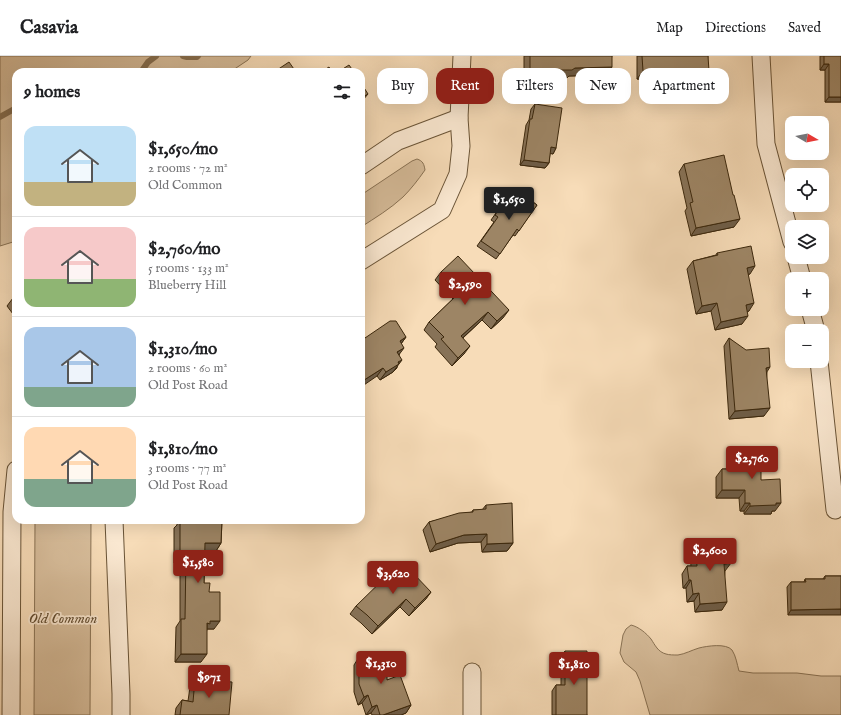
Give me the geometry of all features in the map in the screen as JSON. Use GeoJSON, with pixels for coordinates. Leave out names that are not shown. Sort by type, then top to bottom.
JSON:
{"type":"FeatureCollection","features":[{"type":"Feature","properties":{"kind":"street"},"geometry":{"type":"LineString","coordinates":[[365,258],[442,210],[458,174],[461,146],[459,118],[462,56]]}},
{"type":"Feature","properties":{"kind":"street"},"geometry":{"type":"LineString","coordinates":[[761,56],[766,144],[786,220]]}},
{"type":"Feature","properties":{"kind":"street"},"geometry":{"type":"LineString","coordinates":[[365,163],[398,141],[459,118]]}},
{"type":"Feature","properties":{"kind":"street"},"geometry":{"type":"LineString","coordinates":[[820,368],[835,510]]}},
{"type":"Feature","properties":{"kind":"street"},"geometry":{"type":"LineString","coordinates":[[12,512],[12,715]]}},
{"type":"Feature","properties":{"kind":"street"},"geometry":{"type":"LineString","coordinates":[[114,524],[121,694],[120,715]]}},
{"type":"Feature","properties":{"kind":"street"},"geometry":{"type":"LineString","coordinates":[[472,672],[472,715]]}},
{"type":"Feature","properties":{"kind":"green space"},"geometry":{"type":"Polygon","coordinates":[[[0,56],[251,56],[248,60],[236,68],[12,68],[12,242],[0,246],[0,56]]]}},
{"type":"Feature","properties":{"kind":"green space"},"geometry":{"type":"Polygon","coordinates":[[[417,159],[421,161],[425,170],[403,197],[365,224],[365,192],[417,159]]]}},
{"type":"Feature","properties":{"kind":"green space","name":"Old Common"},"geometry":{"type":"Polygon","coordinates":[[[35,524],[91,524],[90,715],[34,715],[35,524]]]}},
{"type":"Feature","properties":{"kind":"green space"},"geometry":{"type":"Polygon","coordinates":[[[631,625],[645,632],[659,650],[667,654],[678,655],[702,647],[725,646],[732,650],[739,671],[753,673],[797,673],[821,676],[841,676],[841,715],[650,715],[636,672],[624,662],[620,653],[623,635],[626,629],[631,625]]]}},
{"type":"Feature","properties":{"kind":"building"},"geometry":{"type":"Polygon","coordinates":[[[530,56],[612,56],[612,67],[575,68],[572,70],[567,70],[567,68],[530,68],[530,56]]]}},
{"type":"Feature","properties":{"kind":"building"},"geometry":{"type":"Polygon","coordinates":[[[642,56],[708,56],[709,68],[643,68],[642,56]]]}},
{"type":"Feature","properties":{"kind":"building"},"geometry":{"type":"Polygon","coordinates":[[[824,56],[841,56],[841,97],[829,97],[829,64],[824,64],[824,56]]]}},
{"type":"Feature","properties":{"kind":"building"},"geometry":{"type":"Polygon","coordinates":[[[289,62],[293,68],[280,68],[289,62]]]}},
{"type":"Feature","properties":{"kind":"building"},"geometry":{"type":"Polygon","coordinates":[[[349,65],[351,68],[344,68],[349,65]]]}},
{"type":"Feature","properties":{"kind":"building"},"geometry":{"type":"Polygon","coordinates":[[[535,104],[562,108],[556,148],[551,147],[549,163],[524,160],[530,119],[532,119],[535,104]]]}},
{"type":"Feature","properties":{"kind":"building"},"geometry":{"type":"Polygon","coordinates":[[[724,155],[740,219],[696,228],[690,203],[693,202],[684,164],[724,155]]]}},
{"type":"Feature","properties":{"kind":"building"},"geometry":{"type":"Polygon","coordinates":[[[514,188],[537,205],[519,231],[517,229],[500,254],[481,241],[498,217],[495,215],[514,188]]]}},
{"type":"Feature","properties":{"kind":"building"},"geometry":{"type":"Polygon","coordinates":[[[751,246],[755,266],[747,268],[754,303],[746,305],[748,316],[721,322],[717,303],[702,306],[693,261],[718,255],[717,253],[751,246]]]}},
{"type":"Feature","properties":{"kind":"building"},"geometry":{"type":"Polygon","coordinates":[[[458,256],[509,310],[497,321],[488,312],[461,336],[470,346],[458,358],[441,339],[444,337],[429,322],[460,292],[441,272],[458,256]]]}},
{"type":"Feature","properties":{"kind":"building"},"geometry":{"type":"Polygon","coordinates":[[[390,321],[396,321],[406,337],[400,341],[404,348],[397,352],[402,360],[398,362],[399,364],[386,372],[383,368],[365,379],[365,338],[390,321]]]}},
{"type":"Feature","properties":{"kind":"building"},"geometry":{"type":"Polygon","coordinates":[[[729,338],[746,350],[769,348],[770,367],[766,368],[770,408],[735,411],[729,338]]]}},
{"type":"Feature","properties":{"kind":"building"},"geometry":{"type":"Polygon","coordinates":[[[739,449],[761,449],[761,480],[780,479],[781,503],[776,503],[776,505],[750,506],[750,503],[745,503],[745,490],[722,490],[722,469],[739,469],[739,449]]]}},
{"type":"Feature","properties":{"kind":"building"},"geometry":{"type":"Polygon","coordinates":[[[512,503],[513,543],[487,544],[487,534],[464,535],[436,544],[429,522],[459,513],[486,509],[486,505],[512,503]]]}},
{"type":"Feature","properties":{"kind":"building"},"geometry":{"type":"Polygon","coordinates":[[[180,524],[222,524],[221,543],[205,543],[204,583],[210,583],[209,592],[220,592],[220,621],[210,621],[210,624],[207,623],[207,654],[181,654],[181,619],[185,619],[186,554],[180,554],[180,524]]]}},
{"type":"Feature","properties":{"kind":"building"},"geometry":{"type":"Polygon","coordinates":[[[729,542],[731,563],[724,564],[727,602],[700,604],[699,593],[693,594],[687,566],[697,566],[695,544],[729,542]]]}},
{"type":"Feature","properties":{"kind":"building"},"geometry":{"type":"Polygon","coordinates":[[[396,567],[406,576],[411,571],[431,592],[415,608],[406,599],[378,626],[356,606],[396,567]]]}},
{"type":"Feature","properties":{"kind":"building"},"geometry":{"type":"Polygon","coordinates":[[[825,576],[841,576],[841,609],[791,610],[791,582],[806,582],[805,579],[825,579],[825,576]]]}},
{"type":"Feature","properties":{"kind":"building"},"geometry":{"type":"Polygon","coordinates":[[[565,651],[587,651],[587,715],[556,715],[556,685],[565,685],[565,651]]]}},
{"type":"Feature","properties":{"kind":"building"},"geometry":{"type":"Polygon","coordinates":[[[387,654],[387,680],[400,675],[411,705],[380,715],[377,705],[372,707],[368,695],[364,697],[359,684],[359,657],[364,657],[364,655],[387,654]]]}},
{"type":"Feature","properties":{"kind":"building"},"geometry":{"type":"Polygon","coordinates":[[[195,679],[232,682],[229,715],[180,715],[182,700],[193,702],[195,679]]]}},
{"type":"Feature","properties":{"kind":"waterway"},"geometry":{"type":"LineString","coordinates":[[144,68],[148,62],[156,56]]}},
{"type":"Feature","properties":{"kind":"waterway"},"geometry":{"type":"LineString","coordinates":[[183,56],[198,56]]}},
{"type":"Feature","properties":{"kind":"waterway"},"geometry":{"type":"LineString","coordinates":[[0,117],[12,110]]}}]}
